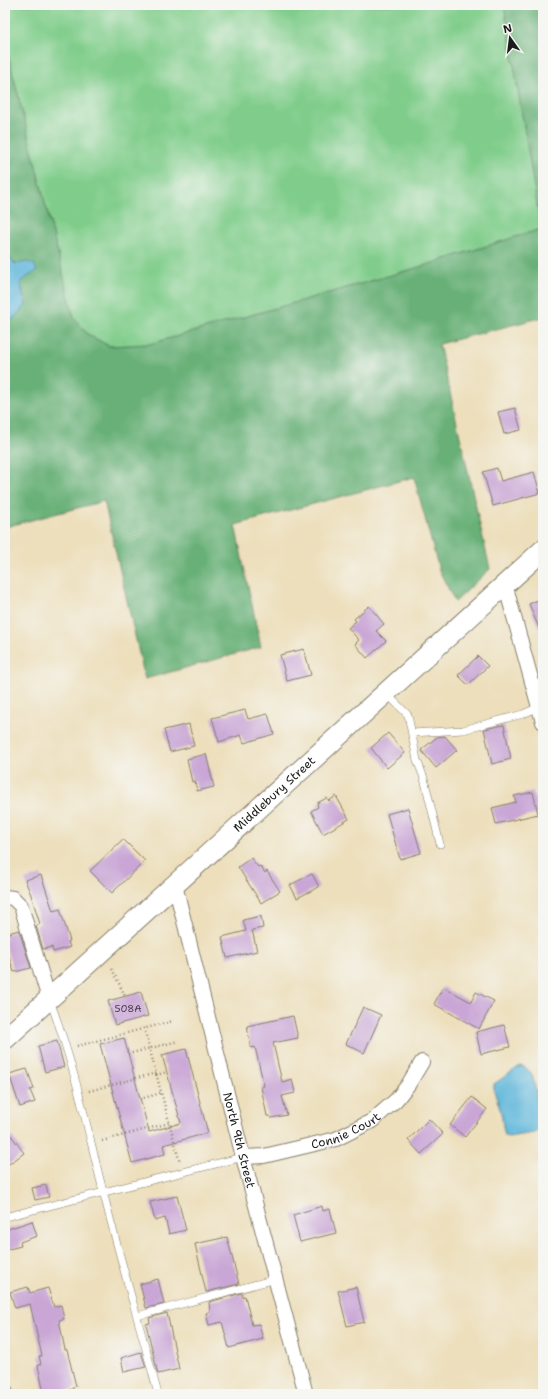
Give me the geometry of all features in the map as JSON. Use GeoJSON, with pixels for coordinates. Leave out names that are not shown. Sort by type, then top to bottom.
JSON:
{"type":"FeatureCollection","features":[{"type":"Feature","properties":{"kind":"main road","name":"Middlebury Street"},"geometry":{"type":"LineString","coordinates":[[5,1039],[543,550]]}},
{"type":"Feature","properties":{"kind":"street"},"geometry":{"type":"LineString","coordinates":[[505,584],[543,722]]}},
{"type":"Feature","properties":{"kind":"street","name":"North 9th Street"},"geometry":{"type":"LineString","coordinates":[[175,885],[243,1157],[306,1394]]}},
{"type":"Feature","properties":{"kind":"street"},"geometry":{"type":"LineString","coordinates":[[5,897],[13,898],[21,906],[50,999]]}},
{"type":"Feature","properties":{"kind":"street","name":"Connie Court"},"geometry":{"type":"LineString","coordinates":[[243,1157],[264,1156],[336,1139],[372,1121],[396,1100],[408,1085],[422,1062]]}},
{"type":"Feature","properties":{"kind":"street"},"geometry":{"type":"LineString","coordinates":[[5,1390],[6,1394]]}},
{"type":"Feature","properties":{"kind":"lane"},"geometry":{"type":"LineString","coordinates":[[386,693],[408,714],[417,760],[424,778],[440,844]]}},
{"type":"Feature","properties":{"kind":"lane"},"geometry":{"type":"LineString","coordinates":[[412,733],[463,730],[523,714],[539,706]]}},
{"type":"Feature","properties":{"kind":"lane"},"geometry":{"type":"LineString","coordinates":[[50,999],[67,1048],[158,1394]]}},
{"type":"Feature","properties":{"kind":"lane"},"geometry":{"type":"LineString","coordinates":[[5,1217],[243,1157]]}},
{"type":"Feature","properties":{"kind":"lane"},"geometry":{"type":"LineString","coordinates":[[137,1316],[276,1279]]}},
{"type":"Feature","properties":{"kind":"path"},"geometry":{"type":"LineString","coordinates":[[112,969],[125,996]]}},
{"type":"Feature","properties":{"kind":"path"},"geometry":{"type":"LineString","coordinates":[[67,1048],[173,1021]]}},
{"type":"Feature","properties":{"kind":"path"},"geometry":{"type":"LineString","coordinates":[[144,1028],[183,1173]]}},
{"type":"Feature","properties":{"kind":"path"},"geometry":{"type":"LineString","coordinates":[[128,1054],[178,1041]]}},
{"type":"Feature","properties":{"kind":"path"},"geometry":{"type":"LineString","coordinates":[[79,1094],[167,1072]]}},
{"type":"Feature","properties":{"kind":"path"},"geometry":{"type":"LineString","coordinates":[[140,1099],[161,1093]]}},
{"type":"Feature","properties":{"kind":"path"},"geometry":{"type":"LineString","coordinates":[[92,1143],[169,1123]]}},
{"type":"Feature","properties":{"kind":"green space"},"geometry":{"type":"Polygon","coordinates":[[[5,5],[504,5],[541,229],[423,266],[150,344],[109,346],[87,334],[74,318],[5,43],[5,5]]]}},
{"type":"Feature","properties":{"kind":"green space"},"geometry":{"type":"Polygon","coordinates":[[[504,5],[543,5],[543,317],[439,344],[490,569],[455,602],[439,570],[414,477],[235,525],[261,647],[145,679],[104,501],[5,527],[5,330],[8,324],[26,305],[16,264],[11,260],[5,249],[5,43],[74,318],[87,334],[109,346],[150,344],[423,266],[541,229],[504,5]]]}},
{"type":"Feature","properties":{"kind":"water"},"geometry":{"type":"Polygon","coordinates":[[[5,249],[15,264],[28,262],[34,264],[37,271],[21,281],[22,292],[26,305],[8,324],[5,330],[5,249]]]}},
{"type":"Feature","properties":{"kind":"water"},"geometry":{"type":"Polygon","coordinates":[[[520,1066],[528,1069],[533,1077],[538,1102],[540,1126],[538,1132],[508,1137],[504,1132],[501,1112],[494,1090],[494,1084],[520,1066]]]}},
{"type":"Feature","properties":{"kind":"building"},"geometry":{"type":"Polygon","coordinates":[[[515,408],[521,430],[504,434],[498,412],[515,408]]]}},
{"type":"Feature","properties":{"kind":"building"},"geometry":{"type":"Polygon","coordinates":[[[497,468],[501,481],[534,472],[540,493],[493,506],[483,472],[497,468]]]}},
{"type":"Feature","properties":{"kind":"building"},"geometry":{"type":"Polygon","coordinates":[[[543,598],[543,638],[529,604],[543,598]]]}},
{"type":"Feature","properties":{"kind":"building"},"geometry":{"type":"Polygon","coordinates":[[[369,606],[384,624],[376,631],[386,641],[367,658],[355,644],[359,640],[348,628],[356,621],[354,619],[369,606]]]}},
{"type":"Feature","properties":{"kind":"building"},"geometry":{"type":"Polygon","coordinates":[[[304,649],[311,675],[287,681],[280,655],[304,649]]]}},
{"type":"Feature","properties":{"kind":"building"},"geometry":{"type":"Polygon","coordinates":[[[478,656],[488,666],[468,685],[458,675],[478,656]]]}},
{"type":"Feature","properties":{"kind":"building"},"geometry":{"type":"Polygon","coordinates":[[[245,710],[248,719],[268,714],[274,734],[244,743],[241,735],[219,742],[212,718],[245,710]]]}},
{"type":"Feature","properties":{"kind":"building"},"geometry":{"type":"Polygon","coordinates":[[[189,724],[194,746],[170,752],[164,730],[189,724]]]}},
{"type":"Feature","properties":{"kind":"building"},"geometry":{"type":"Polygon","coordinates":[[[504,725],[511,759],[492,764],[484,729],[504,725]]]}},
{"type":"Feature","properties":{"kind":"building"},"geometry":{"type":"Polygon","coordinates":[[[388,733],[405,753],[387,768],[371,748],[388,733]]]}},
{"type":"Feature","properties":{"kind":"building"},"geometry":{"type":"Polygon","coordinates":[[[445,736],[457,750],[436,768],[421,750],[437,737],[445,736]]]}},
{"type":"Feature","properties":{"kind":"building"},"geometry":{"type":"Polygon","coordinates":[[[206,754],[214,787],[197,791],[195,781],[192,782],[187,759],[206,754]]]}},
{"type":"Feature","properties":{"kind":"building"},"geometry":{"type":"Polygon","coordinates":[[[533,792],[538,814],[496,824],[492,808],[516,802],[514,796],[533,792]]]}},
{"type":"Feature","properties":{"kind":"building"},"geometry":{"type":"Polygon","coordinates":[[[336,796],[349,819],[323,834],[311,811],[318,807],[317,803],[327,798],[329,801],[336,796]]]}},
{"type":"Feature","properties":{"kind":"building"},"geometry":{"type":"Polygon","coordinates":[[[408,808],[421,853],[400,859],[387,814],[408,808]]]}},
{"type":"Feature","properties":{"kind":"building"},"geometry":{"type":"Polygon","coordinates":[[[123,839],[145,861],[112,893],[90,871],[123,839]]]}},
{"type":"Feature","properties":{"kind":"building"},"geometry":{"type":"Polygon","coordinates":[[[251,858],[265,873],[267,871],[280,891],[261,903],[238,867],[251,858]]]}},
{"type":"Feature","properties":{"kind":"building"},"geometry":{"type":"Polygon","coordinates":[[[312,874],[319,887],[297,898],[290,885],[312,874]]]}},
{"type":"Feature","properties":{"kind":"building"},"geometry":{"type":"Polygon","coordinates":[[[41,875],[53,911],[60,909],[70,941],[68,942],[70,947],[53,952],[52,947],[43,949],[36,926],[40,924],[25,880],[41,875]]]}},
{"type":"Feature","properties":{"kind":"building"},"geometry":{"type":"Polygon","coordinates":[[[261,916],[263,928],[252,930],[257,951],[227,958],[222,937],[246,931],[243,920],[261,916]]]}},
{"type":"Feature","properties":{"kind":"building"},"geometry":{"type":"Polygon","coordinates":[[[19,930],[31,968],[14,972],[5,945],[5,934],[19,930]]]}},
{"type":"Feature","properties":{"kind":"building"},"geometry":{"type":"Polygon","coordinates":[[[443,987],[471,1002],[476,992],[494,1001],[479,1029],[434,1004],[443,987]]]}},
{"type":"Feature","properties":{"kind":"building"},"geometry":{"type":"Polygon","coordinates":[[[141,992],[148,1016],[115,1025],[108,1001],[141,992]]]}},
{"type":"Feature","properties":{"kind":"building"},"geometry":{"type":"Polygon","coordinates":[[[363,1007],[381,1015],[364,1053],[346,1044],[363,1007]]]}},
{"type":"Feature","properties":{"kind":"building"},"geometry":{"type":"Polygon","coordinates":[[[293,1016],[298,1038],[273,1043],[282,1082],[292,1079],[295,1093],[282,1096],[287,1115],[271,1118],[270,1116],[267,1116],[261,1087],[264,1086],[255,1047],[251,1048],[247,1026],[293,1016]]]}},
{"type":"Feature","properties":{"kind":"building"},"geometry":{"type":"Polygon","coordinates":[[[504,1025],[510,1047],[481,1054],[476,1032],[504,1025]]]}},
{"type":"Feature","properties":{"kind":"building"},"geometry":{"type":"Polygon","coordinates":[[[124,1038],[149,1132],[181,1123],[162,1055],[186,1049],[208,1133],[163,1145],[165,1154],[132,1163],[100,1044],[124,1038]]]}},
{"type":"Feature","properties":{"kind":"building"},"geometry":{"type":"Polygon","coordinates":[[[57,1041],[64,1067],[45,1072],[38,1046],[57,1041]]]}},
{"type":"Feature","properties":{"kind":"building"},"geometry":{"type":"Polygon","coordinates":[[[27,1069],[34,1089],[30,1090],[35,1102],[20,1107],[9,1074],[27,1069]]]}},
{"type":"Feature","properties":{"kind":"building"},"geometry":{"type":"Polygon","coordinates":[[[472,1097],[487,1109],[465,1137],[450,1125],[472,1097]]]}},
{"type":"Feature","properties":{"kind":"building"},"geometry":{"type":"Polygon","coordinates":[[[429,1119],[443,1134],[421,1154],[408,1140],[429,1119]]]}},
{"type":"Feature","properties":{"kind":"building"},"geometry":{"type":"Polygon","coordinates":[[[5,1127],[24,1153],[5,1167],[5,1127]]]}},
{"type":"Feature","properties":{"kind":"building"},"geometry":{"type":"Polygon","coordinates":[[[46,1185],[49,1197],[35,1200],[32,1188],[46,1185]]]}},
{"type":"Feature","properties":{"kind":"building"},"geometry":{"type":"Polygon","coordinates":[[[177,1196],[186,1230],[169,1234],[165,1218],[155,1221],[150,1202],[177,1196]]]}},
{"type":"Feature","properties":{"kind":"building"},"geometry":{"type":"Polygon","coordinates":[[[322,1206],[323,1211],[330,1209],[336,1233],[300,1242],[293,1215],[322,1206]]]}},
{"type":"Feature","properties":{"kind":"building"},"geometry":{"type":"Polygon","coordinates":[[[32,1221],[37,1236],[20,1242],[21,1246],[5,1250],[5,1230],[32,1221]]]}},
{"type":"Feature","properties":{"kind":"building"},"geometry":{"type":"Polygon","coordinates":[[[227,1237],[239,1284],[206,1292],[195,1244],[227,1237]]]}},
{"type":"Feature","properties":{"kind":"building"},"geometry":{"type":"Polygon","coordinates":[[[158,1279],[164,1304],[146,1308],[140,1284],[158,1279]]]}},
{"type":"Feature","properties":{"kind":"building"},"geometry":{"type":"Polygon","coordinates":[[[28,1287],[30,1293],[48,1288],[54,1307],[61,1305],[64,1319],[59,1320],[65,1350],[67,1350],[76,1386],[73,1387],[73,1389],[55,1394],[44,1394],[38,1365],[41,1364],[39,1356],[42,1356],[30,1304],[15,1308],[10,1292],[28,1287]]]}},
{"type":"Feature","properties":{"kind":"building"},"geometry":{"type":"Polygon","coordinates":[[[356,1287],[364,1322],[347,1326],[338,1291],[356,1287]]]}},
{"type":"Feature","properties":{"kind":"building"},"geometry":{"type":"Polygon","coordinates":[[[242,1293],[242,1297],[245,1296],[252,1325],[259,1324],[263,1339],[229,1348],[222,1322],[209,1325],[206,1313],[210,1312],[209,1302],[242,1293]]]}},
{"type":"Feature","properties":{"kind":"building"},"geometry":{"type":"Polygon","coordinates":[[[167,1313],[179,1369],[158,1374],[146,1324],[150,1323],[149,1318],[167,1313]]]}},
{"type":"Feature","properties":{"kind":"building"},"geometry":{"type":"Polygon","coordinates":[[[141,1352],[146,1367],[124,1372],[121,1358],[141,1352]]]}}]}
